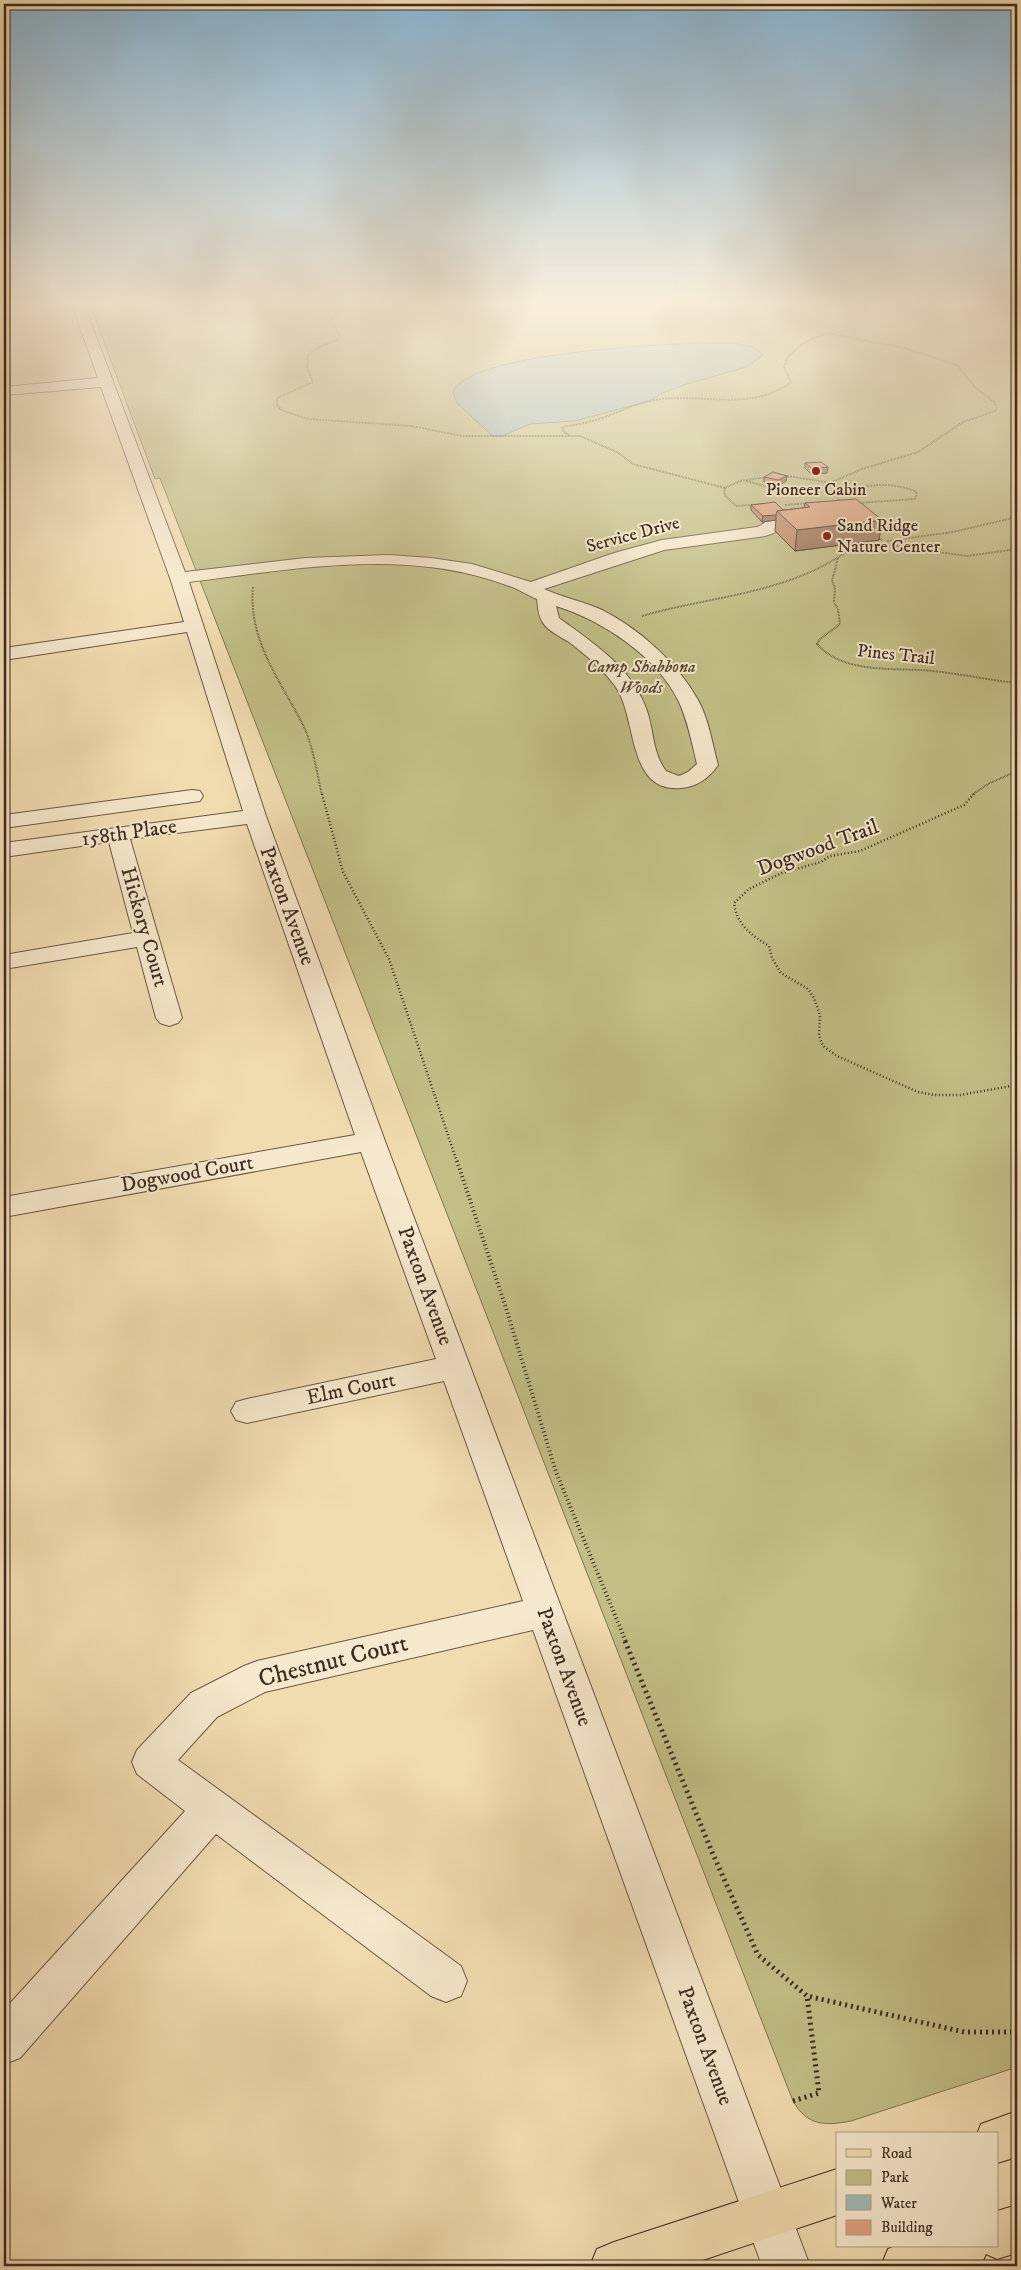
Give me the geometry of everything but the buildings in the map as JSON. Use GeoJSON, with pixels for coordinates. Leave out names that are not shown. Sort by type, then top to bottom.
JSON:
{"type":"FeatureCollection","features":[{"type":"Feature","properties":{"kind":"main road"},"geometry":{"type":"LineString","coordinates":[[998,2140],[1017,2134]]}},
{"type":"Feature","properties":{"kind":"main road"},"geometry":{"type":"LineString","coordinates":[[614,2266],[836,2192]]}},
{"type":"Feature","properties":{"kind":"main road"},"geometry":{"type":"LineString","coordinates":[[998,2235],[1017,2229]]}},
{"type":"Feature","properties":{"kind":"main road"},"geometry":{"type":"LineString","coordinates":[[905,2266],[959,2248]]}},
{"type":"Feature","properties":{"kind":"street","name":"Paxton Avenue"},"geometry":{"type":"LineString","coordinates":[[115,408],[179,578],[255,816],[371,1140],[786,2266]]}},
{"type":"Feature","properties":{"kind":"street","name":"Service Drive"},"geometry":{"type":"LineString","coordinates":[[538,593],[644,550],[688,540],[759,532],[768,529],[774,522]]}},
{"type":"Feature","properties":{"kind":"street"},"geometry":{"type":"LineString","coordinates":[[179,578],[333,561],[393,560],[459,567],[513,581],[538,593],[587,610],[612,625],[660,665],[687,698],[693,712],[708,765],[698,776],[691,780],[678,782],[669,782],[661,778],[644,746],[637,712],[630,694],[610,668],[550,620],[538,593]]}},
{"type":"Feature","properties":{"kind":"street"},"geometry":{"type":"LineString","coordinates":[[4,654],[193,626]]}},
{"type":"Feature","properties":{"kind":"street"},"geometry":{"type":"LineString","coordinates":[[4,822],[192,796]]}},
{"type":"Feature","properties":{"kind":"street","name":"158th Place"},"geometry":{"type":"LineString","coordinates":[[4,850],[255,816]]}},
{"type":"Feature","properties":{"kind":"street","name":"Hickory Court"},"geometry":{"type":"LineString","coordinates":[[118,835],[169,1018]]}},
{"type":"Feature","properties":{"kind":"street"},"geometry":{"type":"LineString","coordinates":[[4,962],[147,938]]}},
{"type":"Feature","properties":{"kind":"street","name":"Dogwood Court"},"geometry":{"type":"LineString","coordinates":[[4,1207],[371,1140]]}},
{"type":"Feature","properties":{"kind":"street","name":"Elm Court"},"geometry":{"type":"LineString","coordinates":[[247,1411],[455,1368]]}},
{"type":"Feature","properties":{"kind":"street","name":"Chestnut Court"},"geometry":{"type":"LineString","coordinates":[[212,1809],[151,1762],[204,1705],[256,1677],[544,1612]]}},
{"type":"Feature","properties":{"kind":"street"},"geometry":{"type":"LineString","coordinates":[[4,2042],[212,1809],[446,1981]]}},
{"type":"Feature","properties":{"kind":"path"},"geometry":{"type":"LineString","coordinates":[[280,408],[308,419],[332,422],[393,424],[462,436],[569,434],[580,436],[616,452],[633,464],[725,488],[743,480],[768,477]]}},
{"type":"Feature","properties":{"kind":"path"},"geometry":{"type":"LineString","coordinates":[[569,434],[564,432],[562,427],[591,421],[631,408]]}},
{"type":"Feature","properties":{"kind":"path"},"geometry":{"type":"LineString","coordinates":[[834,483],[834,481],[842,477],[862,469],[918,452],[957,426],[995,411],[997,408]]}},
{"type":"Feature","properties":{"kind":"path"},"geometry":{"type":"LineString","coordinates":[[777,476],[785,475],[834,483]]}},
{"type":"Feature","properties":{"kind":"path"},"geometry":{"type":"LineString","coordinates":[[743,480],[772,488]]}},
{"type":"Feature","properties":{"kind":"path"},"geometry":{"type":"LineString","coordinates":[[834,483],[836,495],[843,505]]}},
{"type":"Feature","properties":{"kind":"path"},"geometry":{"type":"LineString","coordinates":[[836,495],[851,494],[860,488],[874,486],[907,488],[917,492],[915,498],[851,503]]}},
{"type":"Feature","properties":{"kind":"path"},"geometry":{"type":"LineString","coordinates":[[725,488],[724,494],[736,506],[767,504]]}},
{"type":"Feature","properties":{"kind":"path"},"geometry":{"type":"LineString","coordinates":[[783,505],[811,503]]}},
{"type":"Feature","properties":{"kind":"path"},"geometry":{"type":"LineString","coordinates":[[887,541],[953,532],[1002,518],[1017,517]]}},
{"type":"Feature","properties":{"kind":"path"},"geometry":{"type":"LineString","coordinates":[[875,534],[882,540]]}},
{"type":"Feature","properties":{"kind":"path"},"geometry":{"type":"LineString","coordinates":[[890,545],[967,556],[1017,549]]}},
{"type":"Feature","properties":{"kind":"path"},"geometry":{"type":"LineString","coordinates":[[612,625],[673,607],[777,586],[818,571],[846,552]]}},
{"type":"Feature","properties":{"kind":"path","name":"Pines Trail"},"geometry":{"type":"LineString","coordinates":[[838,558],[832,581],[835,588],[834,602],[838,609],[840,624],[820,639],[817,644],[825,654],[864,666],[916,669],[1017,683]]}},
{"type":"Feature","properties":{"kind":"path"},"geometry":{"type":"LineString","coordinates":[[252,570],[254,577],[251,607],[258,637],[279,682],[304,726],[342,872],[360,909],[389,959],[506,1308],[556,1472],[712,1852],[758,1955],[807,1996],[964,2032],[1017,2032]]}},
{"type":"Feature","properties":{"kind":"path","name":"Dogwood Trail"},"geometry":{"type":"LineString","coordinates":[[1017,771],[988,783],[975,791],[964,805],[860,851],[830,856],[822,862],[782,874],[749,890],[734,903],[734,913],[744,930],[769,946],[772,958],[781,973],[808,989],[814,998],[820,1015],[820,1036],[823,1046],[837,1056],[918,1092],[934,1095],[960,1095],[1017,1085]]}},
{"type":"Feature","properties":{"kind":"path"},"geometry":{"type":"LineString","coordinates":[[793,2100],[819,2093],[807,1996]]}},
{"type":"Feature","properties":{"kind":"green space","name":"Camp Shabbona Woods"},"geometry":{"type":"Polygon","coordinates":[[[129,408],[1017,408],[1017,2067],[842,2123],[833,2124],[811,2120],[798,2109],[793,2101],[160,478],[155,479],[129,408]]]}},
{"type":"Feature","properties":{"kind":"water"},"geometry":{"type":"Polygon","coordinates":[[[462,408],[623,408],[575,421],[530,424],[502,436],[493,436],[462,408]]]}},
{"type":"Feature","properties":{"kind":"place","name":"Pioneer Cabin"},"geometry":{"type":"Point","coordinates":[816,471]}},
{"type":"Feature","properties":{"kind":"place","name":"Sand Ridge Nature Center"},"geometry":{"type":"Point","coordinates":[827,536]}}]}
